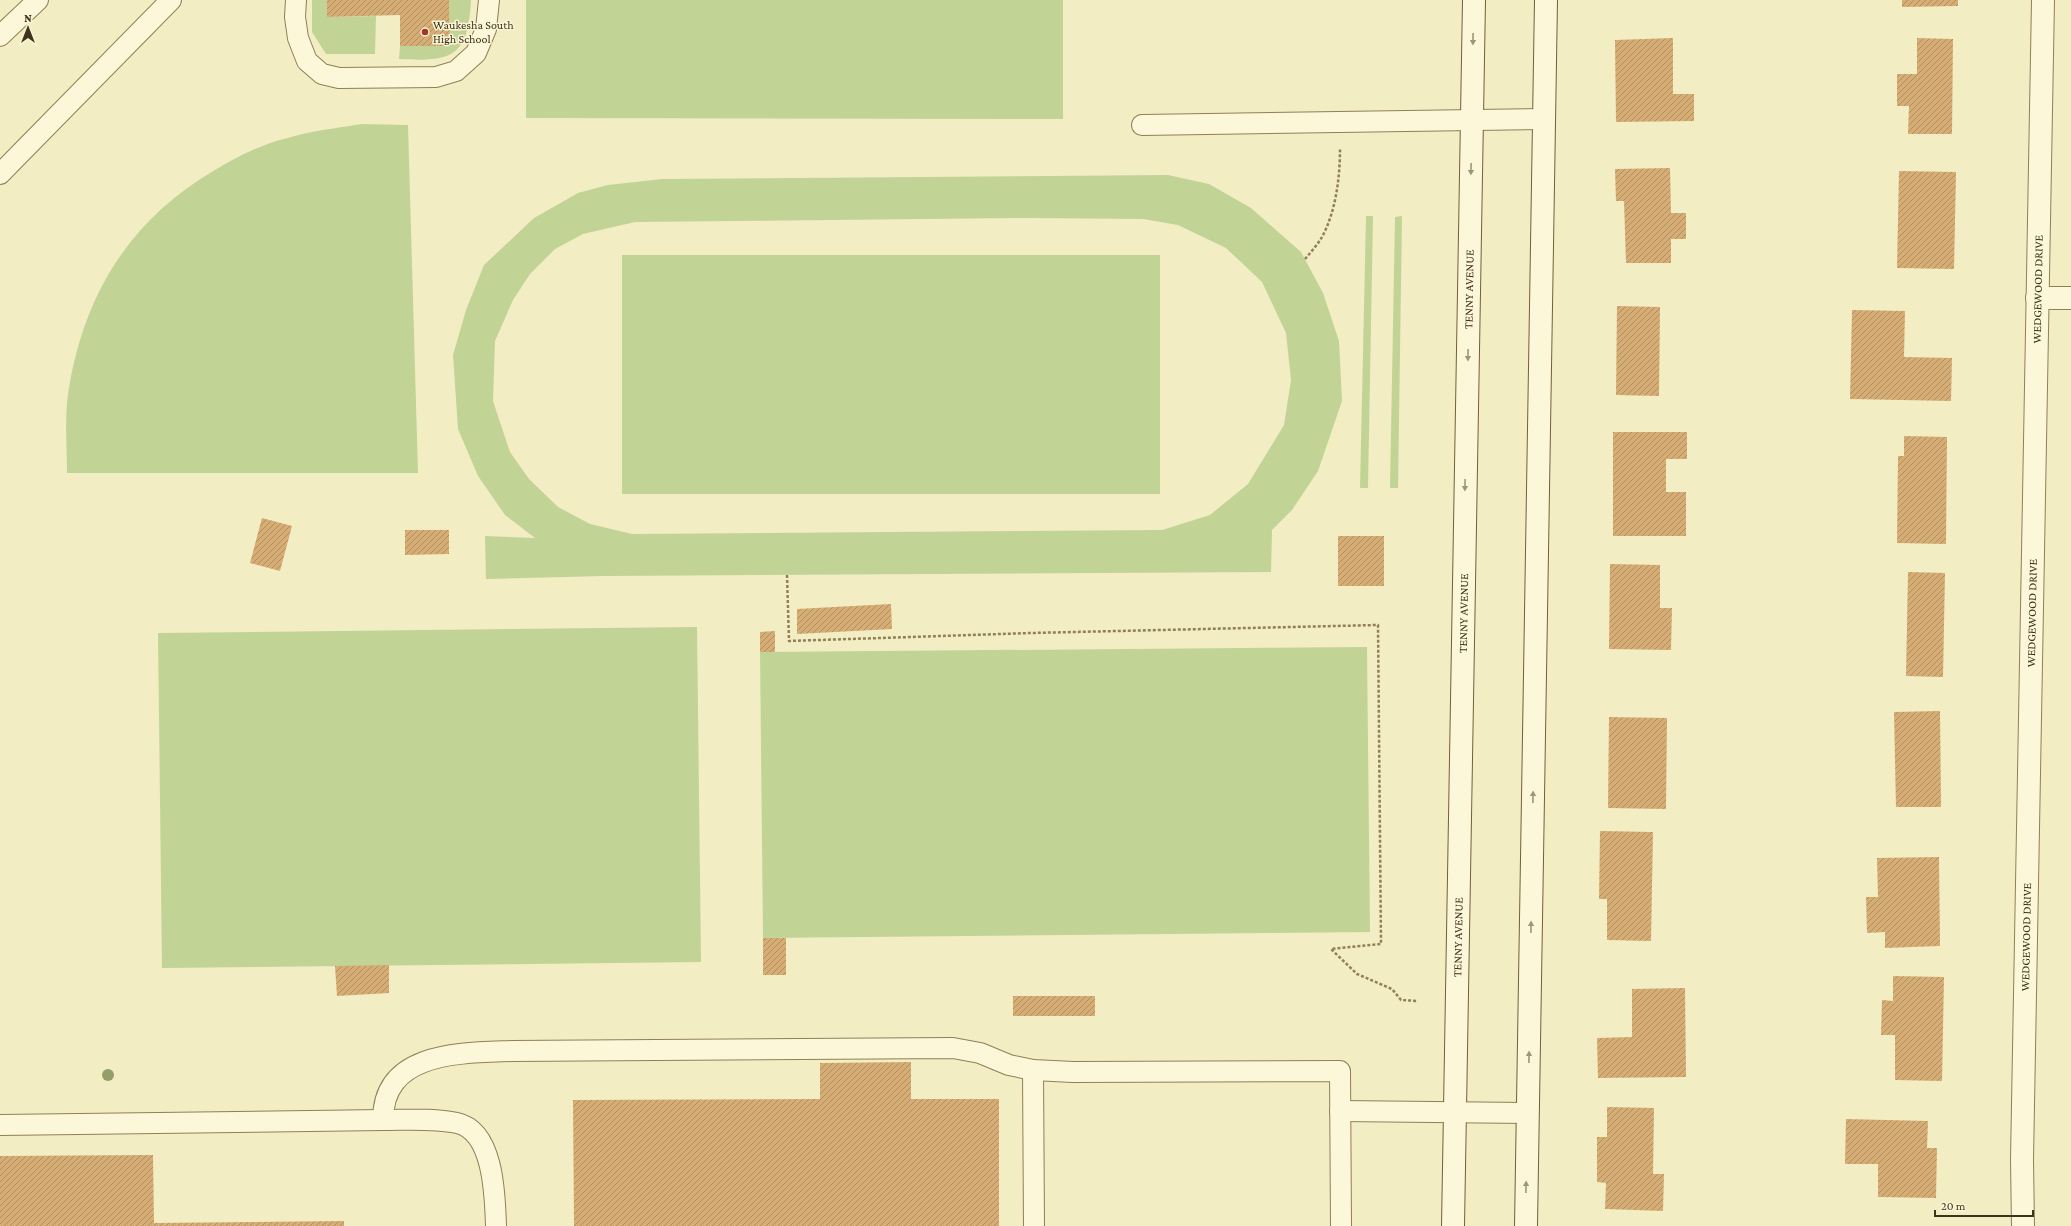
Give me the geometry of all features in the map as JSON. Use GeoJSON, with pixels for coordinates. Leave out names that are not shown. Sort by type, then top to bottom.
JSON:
{"type":"FeatureCollection","features":[{"type":"Feature","properties":{"kind":"street","name":"TENNY AVENUE"},"geometry":{"type":"LineString","coordinates":[[1453,1226],[1474,0]]}},
{"type":"Feature","properties":{"kind":"street"},"geometry":{"type":"LineString","coordinates":[[1526,1226],[1546,0]]}},
{"type":"Feature","properties":{"kind":"street","name":"WEDGEWOOD DRIVE"},"geometry":{"type":"LineString","coordinates":[[2023,1226],[2022,1144],[2043,0]]}},
{"type":"Feature","properties":{"kind":"street"},"geometry":{"type":"LineString","coordinates":[[2037,298],[2071,298]]}},
{"type":"Feature","properties":{"kind":"lane"},"geometry":{"type":"LineString","coordinates":[[0,36],[38,0]]}},
{"type":"Feature","properties":{"kind":"lane"},"geometry":{"type":"LineString","coordinates":[[0,174],[171,0]]}},
{"type":"Feature","properties":{"kind":"lane"},"geometry":{"type":"LineString","coordinates":[[296,0],[295,17],[298,38],[307,61],[322,74],[339,78],[436,77],[456,71],[476,53],[486,29],[489,0]]}},
{"type":"Feature","properties":{"kind":"lane"},"geometry":{"type":"LineString","coordinates":[[1142,125],[1544,119]]}},
{"type":"Feature","properties":{"kind":"lane"},"geometry":{"type":"LineString","coordinates":[[383,1120],[383,1103],[391,1085],[407,1070],[430,1059],[462,1053],[512,1051],[953,1048],[980,1053],[1010,1065],[1033,1070],[1073,1072],[1340,1071],[1341,1226]]}},
{"type":"Feature","properties":{"kind":"lane"},"geometry":{"type":"LineString","coordinates":[[1033,1070],[1034,1226]]}},
{"type":"Feature","properties":{"kind":"lane"},"geometry":{"type":"LineString","coordinates":[[1340,1111],[1454,1111],[1528,1113]]}},
{"type":"Feature","properties":{"kind":"lane"},"geometry":{"type":"LineString","coordinates":[[0,1125],[383,1120],[438,1120],[459,1123],[473,1132],[484,1148],[492,1171],[496,1226]]}},
{"type":"Feature","properties":{"kind":"path"},"geometry":{"type":"LineString","coordinates":[[1305,259],[1322,236],[1334,206],[1340,163],[1340,122]]}},
{"type":"Feature","properties":{"kind":"path"},"geometry":{"type":"LineString","coordinates":[[787,575],[789,641],[1031,633],[1378,625],[1381,944],[1331,949],[1357,974],[1392,989],[1401,1000],[1418,1001]]}},
{"type":"Feature","properties":{"kind":"green space"},"geometry":{"type":"Polygon","coordinates":[[[312,0],[327,0],[327,17],[376,16],[375,54],[326,54],[312,32],[312,0]]]}},
{"type":"Feature","properties":{"kind":"green space"},"geometry":{"type":"Polygon","coordinates":[[[449,0],[471,0],[466,34],[461,45],[454,52],[445,57],[417,60],[399,59],[400,46],[450,46],[449,0]]]}},
{"type":"Feature","properties":{"kind":"green space"},"geometry":{"type":"Polygon","coordinates":[[[526,0],[1063,0],[1063,119],[526,118],[526,0]]]}},
{"type":"Feature","properties":{"kind":"green space"},"geometry":{"type":"Polygon","coordinates":[[[362,124],[408,125],[418,473],[67,473],[67,398],[76,353],[87,320],[100,290],[116,261],[136,235],[159,211],[185,189],[240,156],[257,148],[294,136],[362,124]]]}},
{"type":"Feature","properties":{"kind":"green space"},"geometry":{"type":"Polygon","coordinates":[[[1168,175],[1209,184],[1251,208],[1301,252],[1323,293],[1339,341],[1342,401],[1318,471],[1292,510],[1272,530],[1271,572],[602,576],[486,579],[485,536],[535,538],[505,515],[478,476],[458,429],[453,355],[466,310],[484,265],[534,218],[578,193],[608,185],[662,179],[1168,175]],[[1027,218],[635,222],[583,234],[555,249],[530,274],[513,300],[495,341],[493,401],[510,452],[529,479],[558,507],[590,524],[632,534],[1162,530],[1210,515],[1248,484],[1284,425],[1291,380],[1286,333],[1262,282],[1226,248],[1178,225],[1143,219],[1027,218]]]}},
{"type":"Feature","properties":{"kind":"green space"},"geometry":{"type":"Polygon","coordinates":[[[1366,216],[1373,216],[1368,488],[1360,488],[1366,216]]]}},
{"type":"Feature","properties":{"kind":"green space"},"geometry":{"type":"Polygon","coordinates":[[[1402,216],[1398,488],[1390,488],[1395,217],[1402,216]]]}},
{"type":"Feature","properties":{"kind":"green space"},"geometry":{"type":"Polygon","coordinates":[[[622,255],[1160,255],[1160,494],[622,494],[622,255]]]}},
{"type":"Feature","properties":{"kind":"green space"},"geometry":{"type":"Polygon","coordinates":[[[697,627],[701,962],[162,968],[158,633],[697,627]]]}},
{"type":"Feature","properties":{"kind":"green space"},"geometry":{"type":"Polygon","coordinates":[[[1367,647],[1370,932],[763,938],[760,652],[1367,647]]]}},
{"type":"Feature","properties":{"kind":"building","name":"Waukesha South High School"},"geometry":{"type":"Polygon","coordinates":[[[327,0],[449,0],[450,46],[400,46],[400,15],[327,17],[327,0]]]}},
{"type":"Feature","properties":{"kind":"building"},"geometry":{"type":"Polygon","coordinates":[[[1902,0],[1958,0],[1958,6],[1902,7],[1902,0]]]}},
{"type":"Feature","properties":{"kind":"building"},"geometry":{"type":"Polygon","coordinates":[[[1673,38],[1673,94],[1694,94],[1694,121],[1616,122],[1615,40],[1673,38]]]}},
{"type":"Feature","properties":{"kind":"building"},"geometry":{"type":"Polygon","coordinates":[[[1917,38],[1953,39],[1952,134],[1908,134],[1909,106],[1897,106],[1897,74],[1917,74],[1917,38]]]}},
{"type":"Feature","properties":{"kind":"building"},"geometry":{"type":"Polygon","coordinates":[[[1670,168],[1671,213],[1686,213],[1686,239],[1671,239],[1671,263],[1626,263],[1624,201],[1616,201],[1615,169],[1670,168]]]}},
{"type":"Feature","properties":{"kind":"building"},"geometry":{"type":"Polygon","coordinates":[[[1899,171],[1956,172],[1954,269],[1897,268],[1899,171]]]}},
{"type":"Feature","properties":{"kind":"building"},"geometry":{"type":"Polygon","coordinates":[[[1617,306],[1660,307],[1659,396],[1616,395],[1617,306]]]}},
{"type":"Feature","properties":{"kind":"building"},"geometry":{"type":"Polygon","coordinates":[[[1852,310],[1905,311],[1904,357],[1952,358],[1951,401],[1850,399],[1852,310]]]}},
{"type":"Feature","properties":{"kind":"building"},"geometry":{"type":"Polygon","coordinates":[[[1613,432],[1687,432],[1687,459],[1666,459],[1666,492],[1686,492],[1686,536],[1613,536],[1613,432]]]}},
{"type":"Feature","properties":{"kind":"building"},"geometry":{"type":"Polygon","coordinates":[[[1904,436],[1947,437],[1946,544],[1897,543],[1898,456],[1904,456],[1904,436]]]}},
{"type":"Feature","properties":{"kind":"building"},"geometry":{"type":"Polygon","coordinates":[[[262,518],[292,526],[280,571],[250,563],[262,518]]]}},
{"type":"Feature","properties":{"kind":"building"},"geometry":{"type":"Polygon","coordinates":[[[405,530],[449,530],[449,554],[405,555],[405,530]]]}},
{"type":"Feature","properties":{"kind":"building"},"geometry":{"type":"Polygon","coordinates":[[[1338,536],[1384,536],[1384,586],[1338,586],[1338,536]]]}},
{"type":"Feature","properties":{"kind":"building"},"geometry":{"type":"Polygon","coordinates":[[[1610,564],[1660,565],[1660,608],[1672,608],[1671,650],[1609,649],[1610,564]]]}},
{"type":"Feature","properties":{"kind":"building"},"geometry":{"type":"Polygon","coordinates":[[[1908,572],[1945,573],[1943,677],[1906,676],[1908,572]]]}},
{"type":"Feature","properties":{"kind":"building"},"geometry":{"type":"Polygon","coordinates":[[[891,604],[892,629],[797,634],[797,609],[891,604]]]}},
{"type":"Feature","properties":{"kind":"building"},"geometry":{"type":"Polygon","coordinates":[[[775,631],[775,652],[760,652],[760,632],[775,631]]]}},
{"type":"Feature","properties":{"kind":"building"},"geometry":{"type":"Polygon","coordinates":[[[1940,711],[1941,807],[1896,807],[1894,712],[1940,711]]]}},
{"type":"Feature","properties":{"kind":"building"},"geometry":{"type":"Polygon","coordinates":[[[1609,717],[1667,718],[1666,809],[1608,808],[1609,717]]]}},
{"type":"Feature","properties":{"kind":"building"},"geometry":{"type":"Polygon","coordinates":[[[1600,831],[1653,832],[1651,941],[1607,940],[1607,899],[1599,899],[1600,831]]]}},
{"type":"Feature","properties":{"kind":"building"},"geometry":{"type":"Polygon","coordinates":[[[1939,857],[1940,946],[1885,948],[1885,932],[1867,933],[1866,897],[1878,897],[1877,858],[1939,857]]]}},
{"type":"Feature","properties":{"kind":"building"},"geometry":{"type":"Polygon","coordinates":[[[763,938],[786,938],[786,975],[763,975],[763,938]]]}},
{"type":"Feature","properties":{"kind":"building"},"geometry":{"type":"Polygon","coordinates":[[[389,965],[389,993],[337,996],[335,966],[389,965]]]}},
{"type":"Feature","properties":{"kind":"building"},"geometry":{"type":"Polygon","coordinates":[[[1893,976],[1944,977],[1942,1081],[1895,1080],[1895,1035],[1881,1035],[1882,1000],[1893,1001],[1893,976]]]}},
{"type":"Feature","properties":{"kind":"building"},"geometry":{"type":"Polygon","coordinates":[[[1685,988],[1686,1077],[1598,1078],[1597,1038],[1632,1037],[1632,989],[1685,988]]]}},
{"type":"Feature","properties":{"kind":"building"},"geometry":{"type":"Polygon","coordinates":[[[1013,996],[1095,996],[1095,1016],[1013,1016],[1013,996]]]}},
{"type":"Feature","properties":{"kind":"building"},"geometry":{"type":"Polygon","coordinates":[[[911,1062],[911,1099],[999,1099],[999,1226],[574,1226],[573,1100],[820,1099],[820,1063],[911,1062]]]}},
{"type":"Feature","properties":{"kind":"building"},"geometry":{"type":"Polygon","coordinates":[[[1607,1107],[1654,1108],[1653,1174],[1664,1174],[1663,1211],[1605,1209],[1606,1183],[1597,1182],[1597,1137],[1607,1137],[1607,1107]]]}},
{"type":"Feature","properties":{"kind":"building"},"geometry":{"type":"Polygon","coordinates":[[[1846,1119],[1928,1121],[1927,1148],[1937,1148],[1936,1198],[1878,1197],[1878,1164],[1845,1164],[1846,1119]]]}},
{"type":"Feature","properties":{"kind":"building"},"geometry":{"type":"Polygon","coordinates":[[[153,1155],[154,1223],[344,1221],[344,1226],[0,1226],[0,1156],[153,1155]]]}},
{"type":"Feature","properties":{"kind":"place","name":"Waukesha South High School"},"geometry":{"type":"Point","coordinates":[425,32]}}]}
